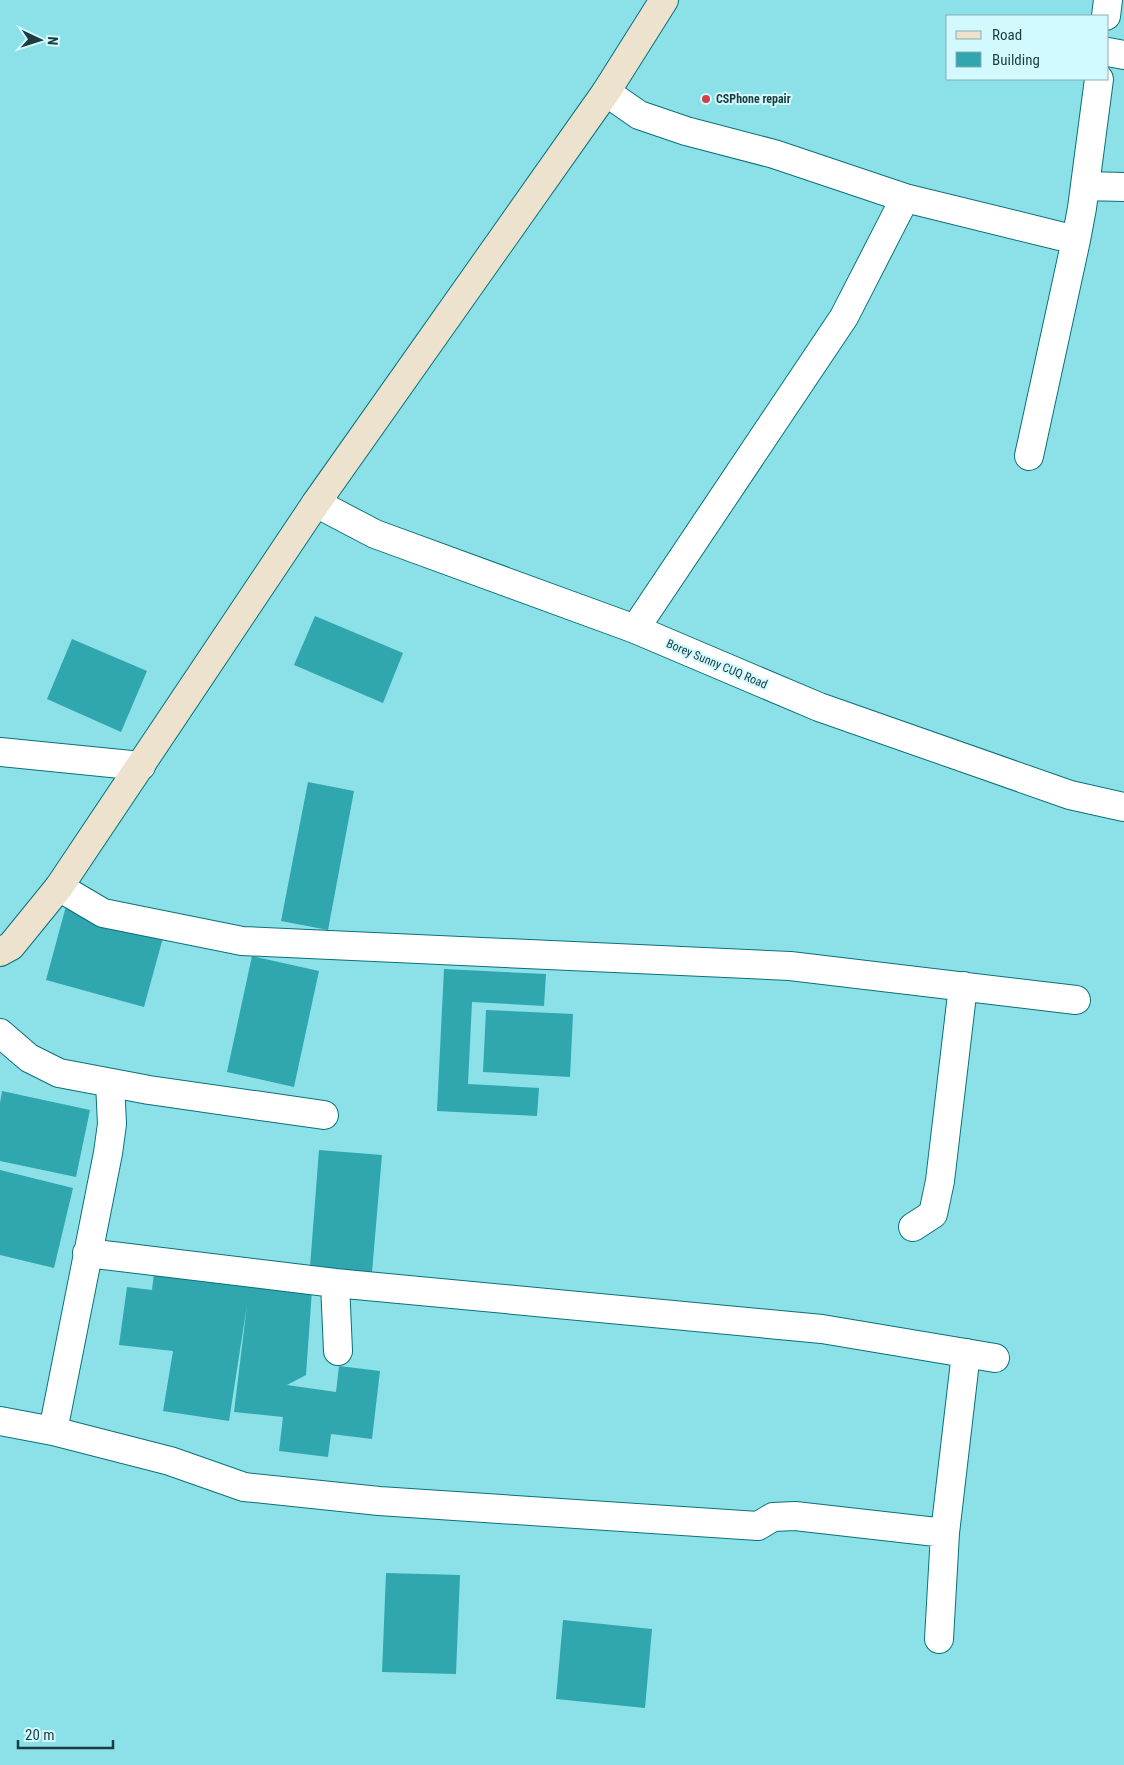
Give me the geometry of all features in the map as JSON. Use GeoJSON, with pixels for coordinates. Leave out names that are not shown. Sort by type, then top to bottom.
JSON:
{"type":"FeatureCollection","features":[{"type":"Feature","properties":{"kind":"street"},"geometry":{"type":"LineString","coordinates":[[0,952],[11,946],[59,887],[316,503],[606,92],[664,0]]}},
{"type":"Feature","properties":{"kind":"street"},"geometry":{"type":"LineString","coordinates":[[1106,15],[1108,0]]}},
{"type":"Feature","properties":{"kind":"street"},"geometry":{"type":"LineString","coordinates":[[1109,52],[1124,54]]}},
{"type":"Feature","properties":{"kind":"street"},"geometry":{"type":"LineString","coordinates":[[1029,456],[1076,240],[1099,80]]}},
{"type":"Feature","properties":{"kind":"street"},"geometry":{"type":"LineString","coordinates":[[606,92],[639,115],[686,131],[774,154],[905,198],[1076,240]]}},
{"type":"Feature","properties":{"kind":"street"},"geometry":{"type":"LineString","coordinates":[[1085,186],[1124,186]]}},
{"type":"Feature","properties":{"kind":"street"},"geometry":{"type":"LineString","coordinates":[[635,629],[844,317],[905,198]]}},
{"type":"Feature","properties":{"kind":"street","name":"Borey Sunny CUQ Road"},"geometry":{"type":"LineString","coordinates":[[316,503],[375,534],[635,629],[819,707],[1070,795],[1124,807]]}},
{"type":"Feature","properties":{"kind":"street"},"geometry":{"type":"LineString","coordinates":[[0,752],[141,766]]}},
{"type":"Feature","properties":{"kind":"street"},"geometry":{"type":"LineString","coordinates":[[59,887],[103,913],[242,941],[790,966],[1076,1000]]}},
{"type":"Feature","properties":{"kind":"street"},"geometry":{"type":"LineString","coordinates":[[913,1227],[933,1214],[940,1181],[963,986]]}},
{"type":"Feature","properties":{"kind":"street"},"geometry":{"type":"LineString","coordinates":[[0,1033],[29,1058],[59,1073],[110,1083],[324,1115]]}},
{"type":"Feature","properties":{"kind":"street"},"geometry":{"type":"LineString","coordinates":[[53,1431],[108,1153],[112,1124],[110,1083]]}},
{"type":"Feature","properties":{"kind":"street"},"geometry":{"type":"LineString","coordinates":[[87,1253],[335,1284],[822,1329],[994,1358]]}},
{"type":"Feature","properties":{"kind":"street"},"geometry":{"type":"LineString","coordinates":[[335,1284],[338,1351]]}},
{"type":"Feature","properties":{"kind":"street"},"geometry":{"type":"LineString","coordinates":[[939,1639],[944,1532],[966,1354]]}},
{"type":"Feature","properties":{"kind":"street"},"geometry":{"type":"LineString","coordinates":[[0,1421],[53,1431],[170,1461],[244,1487],[379,1501],[758,1526],[773,1518],[795,1516],[944,1532]]}},
{"type":"Feature","properties":{"kind":"building"},"geometry":{"type":"Polygon","coordinates":[[[315,616],[403,653],[383,703],[294,665],[315,616]]]}},
{"type":"Feature","properties":{"kind":"building"},"geometry":{"type":"Polygon","coordinates":[[[72,639],[147,671],[121,732],[47,699],[72,639]]]}},
{"type":"Feature","properties":{"kind":"building"},"geometry":{"type":"Polygon","coordinates":[[[308,782],[354,791],[328,930],[281,921],[308,782]]]}},
{"type":"Feature","properties":{"kind":"building"},"geometry":{"type":"Polygon","coordinates":[[[66,906],[164,934],[144,1007],[46,980],[66,906]]]}},
{"type":"Feature","properties":{"kind":"building"},"geometry":{"type":"Polygon","coordinates":[[[252,956],[319,971],[294,1087],[227,1072],[252,956]]]}},
{"type":"Feature","properties":{"kind":"building"},"geometry":{"type":"Polygon","coordinates":[[[444,969],[546,974],[544,1006],[472,1002],[468,1084],[539,1088],[537,1116],[437,1111],[444,969]]]}},
{"type":"Feature","properties":{"kind":"building"},"geometry":{"type":"Polygon","coordinates":[[[486,1010],[573,1014],[570,1077],[483,1072],[486,1010]]]}},
{"type":"Feature","properties":{"kind":"building"},"geometry":{"type":"Polygon","coordinates":[[[2,1091],[90,1110],[76,1177],[0,1161],[0,1103],[2,1091]]]}},
{"type":"Feature","properties":{"kind":"building"},"geometry":{"type":"Polygon","coordinates":[[[319,1150],[382,1155],[372,1272],[310,1267],[319,1150]]]}},
{"type":"Feature","properties":{"kind":"building"},"geometry":{"type":"Polygon","coordinates":[[[0,1170],[73,1188],[54,1268],[0,1255],[0,1170]]]}},
{"type":"Feature","properties":{"kind":"building"},"geometry":{"type":"Polygon","coordinates":[[[154,1273],[312,1290],[306,1375],[287,1385],[336,1392],[339,1366],[380,1371],[372,1439],[331,1434],[328,1457],[279,1451],[283,1417],[234,1412],[247,1305],[229,1421],[163,1411],[173,1351],[119,1345],[127,1287],[152,1290],[154,1273]]]}},
{"type":"Feature","properties":{"kind":"building"},"geometry":{"type":"Polygon","coordinates":[[[386,1573],[460,1575],[456,1674],[382,1672],[386,1573]]]}},
{"type":"Feature","properties":{"kind":"building"},"geometry":{"type":"Polygon","coordinates":[[[563,1620],[652,1629],[645,1708],[556,1699],[563,1620]]]}},
{"type":"Feature","properties":{"kind":"place","name":"CSPhone repair"},"geometry":{"type":"Point","coordinates":[706,99]}}]}
